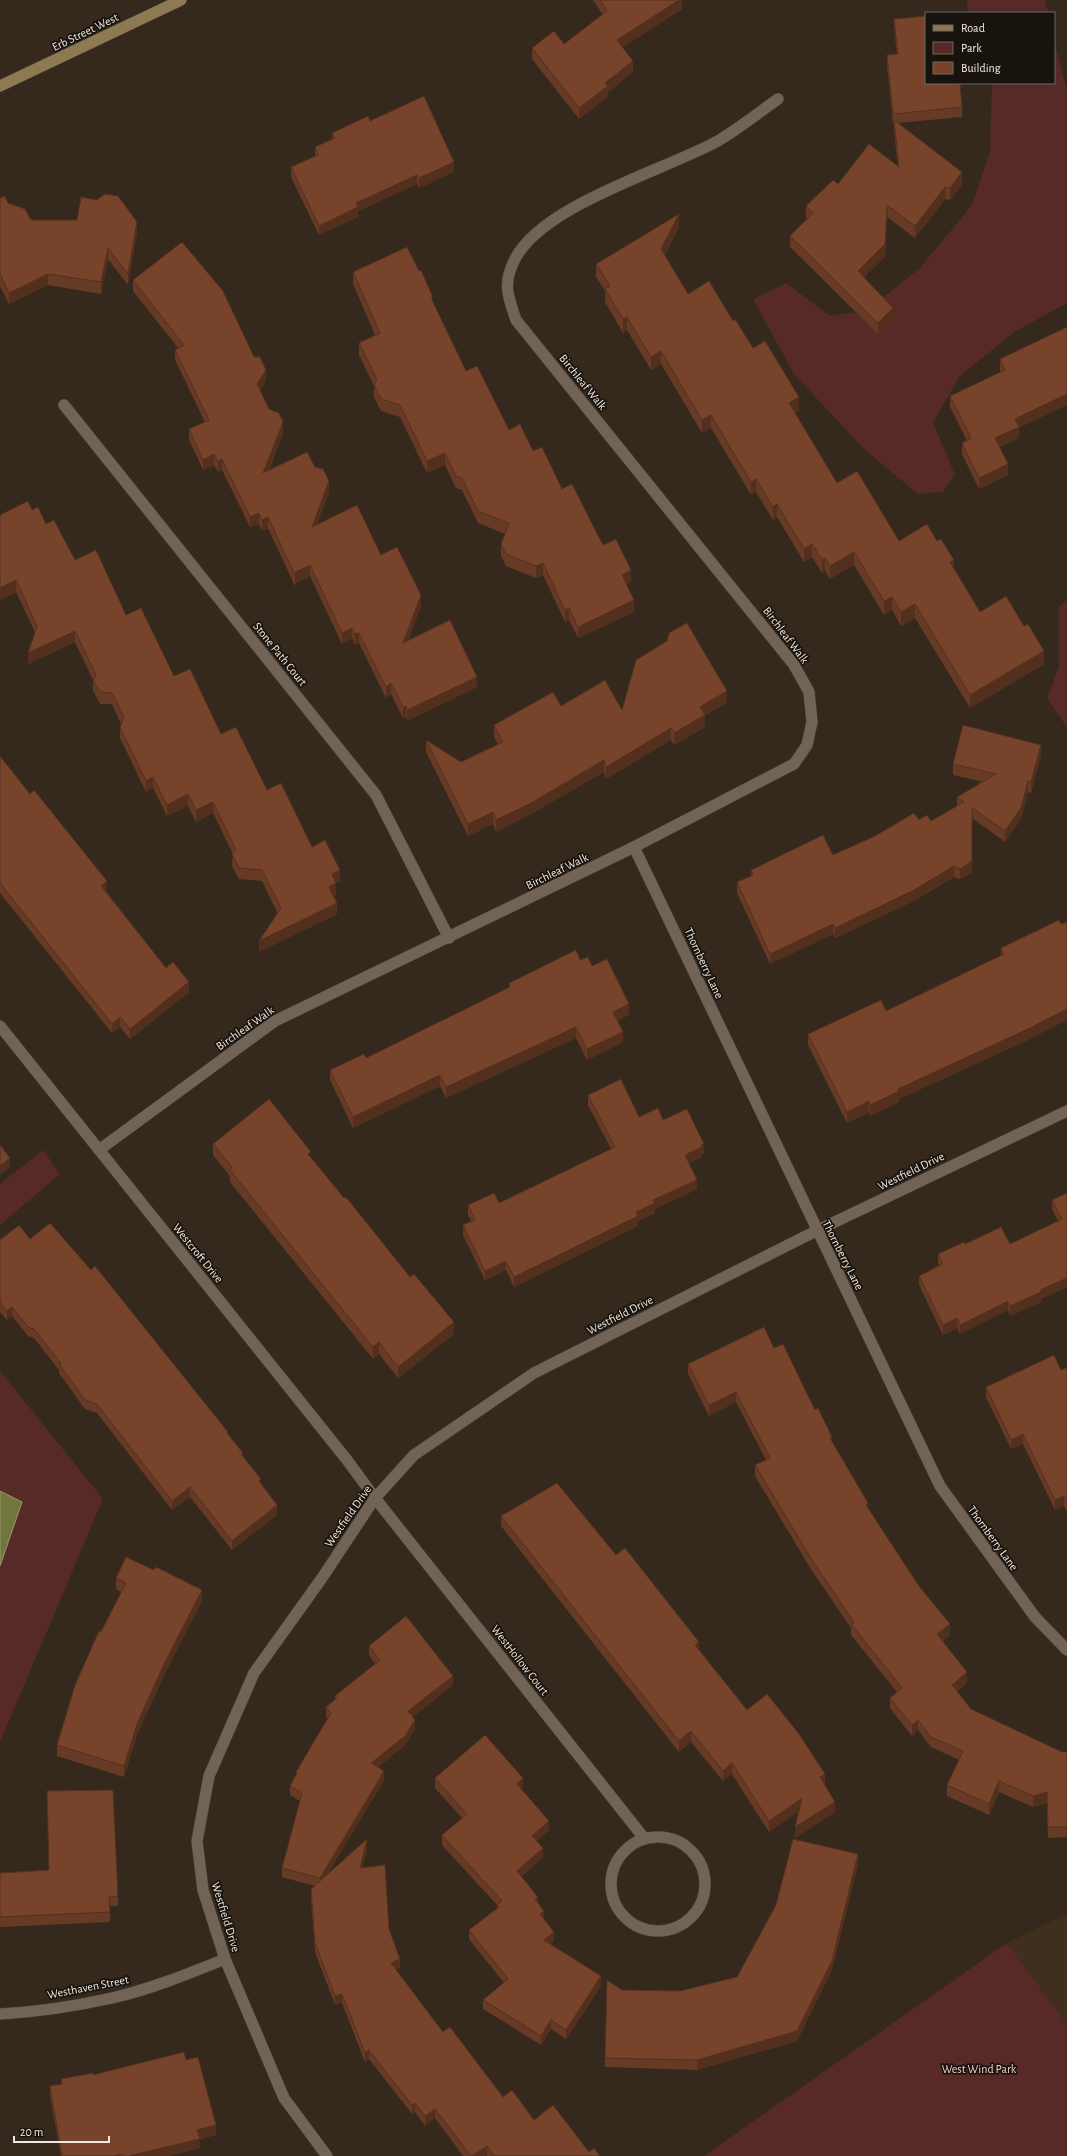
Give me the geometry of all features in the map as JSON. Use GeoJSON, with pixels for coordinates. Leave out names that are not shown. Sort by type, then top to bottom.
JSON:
{"type":"FeatureCollection","features":[{"type":"Feature","properties":{"kind":"main road","name":"Erb Street West"},"geometry":{"type":"LineString","coordinates":[[0,86],[182,0]]}},
{"type":"Feature","properties":{"kind":"street","name":"Birchleaf Walk"},"geometry":{"type":"LineString","coordinates":[[99,1150],[275,1021],[634,847],[794,764],[807,745],[812,722],[809,692],[794,665],[516,320],[506,286],[515,259],[538,232],[565,212],[717,142],[778,99]]}},
{"type":"Feature","properties":{"kind":"street","name":"Stone Path Court"},"geometry":{"type":"LineString","coordinates":[[64,405],[376,795],[448,938]]}},
{"type":"Feature","properties":{"kind":"street","name":"Thornberry Lane"},"geometry":{"type":"LineString","coordinates":[[634,847],[816,1231],[940,1486],[1035,1617],[1067,1650]]}},
{"type":"Feature","properties":{"kind":"street","name":"Westcroft Drive"},"geometry":{"type":"LineString","coordinates":[[0,1026],[347,1460],[374,1498]]}},
{"type":"Feature","properties":{"kind":"street","name":"Westfield Drive"},"geometry":{"type":"LineString","coordinates":[[327,2156],[284,2098],[225,1959],[203,1890],[197,1841],[209,1776],[254,1673],[322,1578],[374,1498],[414,1455],[534,1373],[816,1231],[1067,1111]]}},
{"type":"Feature","properties":{"kind":"street","name":"WestHollow Court"},"geometry":{"type":"LineString","coordinates":[[374,1498],[644,1838]]}},
{"type":"Feature","properties":{"kind":"street"},"geometry":{"type":"LineString","coordinates":[[667,1837],[682,1843],[695,1854],[704,1871],[705,1888],[698,1908],[684,1924],[665,1930],[644,1929],[634,1925],[622,1914],[612,1893],[611,1876],[616,1862],[626,1848],[644,1838],[667,1837]]}},
{"type":"Feature","properties":{"kind":"street","name":"Westhaven Street"},"geometry":{"type":"LineString","coordinates":[[0,2014],[23,2013],[112,1998],[178,1978],[225,1959]]}},
{"type":"Feature","properties":{"kind":"shaded area"},"geometry":{"type":"Polygon","coordinates":[[[0,1491],[22,1502],[0,1566],[0,1491]]]}},
{"type":"Feature","properties":{"kind":"shaded area"},"geometry":{"type":"Polygon","coordinates":[[[1067,1914],[1067,2024],[1007,1943],[1067,1914]]]}},
{"type":"Feature","properties":{"kind":"green space"},"geometry":{"type":"Polygon","coordinates":[[[967,0],[1045,0],[1048,12],[968,12],[967,0]]]}},
{"type":"Feature","properties":{"kind":"green space"},"geometry":{"type":"Polygon","coordinates":[[[1055,45],[1067,90],[1067,303],[1014,332],[959,377],[933,423],[955,475],[943,492],[918,494],[863,448],[794,374],[753,299],[786,283],[830,316],[868,310],[920,268],[972,205],[990,151],[992,84],[1055,84],[1055,45]]]}},
{"type":"Feature","properties":{"kind":"green space"},"geometry":{"type":"Polygon","coordinates":[[[1067,600],[1067,727],[1047,699],[1059,666],[1059,607],[1067,600]]]}},
{"type":"Feature","properties":{"kind":"green space"},"geometry":{"type":"Polygon","coordinates":[[[43,1150],[60,1174],[0,1225],[0,1184],[43,1150]]]}},
{"type":"Feature","properties":{"kind":"green space"},"geometry":{"type":"Polygon","coordinates":[[[0,1371],[103,1499],[0,1742],[0,1371]]]}},
{"type":"Feature","properties":{"kind":"green space","name":"West Wind Park"},"geometry":{"type":"Polygon","coordinates":[[[1007,1943],[1067,2024],[1067,2156],[704,2156],[1007,1943]]]}},
{"type":"Feature","properties":{"kind":"building"},"geometry":{"type":"Polygon","coordinates":[[[600,0],[679,0],[617,40],[633,61],[605,83],[608,86],[579,108],[532,48],[554,31],[564,44],[607,11],[600,0]]]}},
{"type":"Feature","properties":{"kind":"building"},"geometry":{"type":"Polygon","coordinates":[[[925,16],[925,84],[960,84],[962,107],[893,114],[887,55],[898,54],[894,19],[925,16]]]}},
{"type":"Feature","properties":{"kind":"building"},"geometry":{"type":"Polygon","coordinates":[[[424,96],[454,162],[419,178],[417,175],[356,203],[358,207],[319,226],[291,167],[318,155],[315,147],[335,138],[332,133],[368,116],[370,121],[424,96]]]}},
{"type":"Feature","properties":{"kind":"building"},"geometry":{"type":"Polygon","coordinates":[[[894,120],[962,172],[950,188],[945,187],[915,226],[887,205],[885,244],[858,271],[893,308],[878,323],[790,236],[813,213],[806,206],[833,180],[838,184],[869,144],[899,167],[894,120]]]}},
{"type":"Feature","properties":{"kind":"building"},"geometry":{"type":"Polygon","coordinates":[[[105,194],[118,196],[137,222],[128,274],[108,248],[101,282],[48,274],[9,293],[0,274],[0,198],[5,196],[8,203],[25,209],[31,220],[77,220],[81,197],[97,200],[105,194]]]}},
{"type":"Feature","properties":{"kind":"building"},"geometry":{"type":"Polygon","coordinates":[[[679,214],[661,249],[688,294],[709,281],[733,321],[735,319],[753,348],[765,341],[799,397],[789,403],[837,483],[857,471],[899,541],[927,524],[937,541],[941,539],[954,560],[950,562],[980,612],[1006,596],[1024,626],[1028,624],[1044,651],[970,695],[915,604],[901,612],[892,597],[884,601],[854,552],[830,566],[825,558],[822,560],[812,544],[804,549],[777,504],[773,507],[756,479],[751,482],[711,415],[702,420],[661,351],[651,357],[627,317],[623,319],[605,289],[610,286],[596,264],[679,214]]]}},
{"type":"Feature","properties":{"kind":"building"},"geometry":{"type":"Polygon","coordinates":[[[182,242],[223,291],[254,357],[260,357],[266,370],[257,384],[269,409],[279,413],[283,422],[263,473],[307,452],[315,467],[323,469],[329,481],[312,527],[357,505],[381,555],[397,547],[421,595],[403,643],[450,620],[477,677],[407,710],[406,706],[403,707],[391,683],[386,687],[359,633],[355,634],[352,628],[342,633],[310,565],[296,572],[295,575],[268,517],[262,520],[259,513],[250,517],[222,459],[218,461],[214,454],[203,460],[189,429],[209,420],[175,350],[184,345],[133,280],[182,242]]]}},
{"type":"Feature","properties":{"kind":"building"},"geometry":{"type":"Polygon","coordinates":[[[407,247],[419,271],[421,270],[432,295],[432,300],[466,371],[477,366],[509,430],[520,424],[533,451],[542,447],[562,489],[572,484],[603,545],[616,539],[631,570],[622,575],[634,600],[578,627],[569,608],[565,610],[543,563],[536,566],[506,554],[501,544],[509,523],[478,511],[462,478],[456,476],[445,453],[427,461],[400,405],[381,399],[374,385],[377,379],[359,343],[380,333],[353,272],[407,247]]]}},
{"type":"Feature","properties":{"kind":"building"},"geometry":{"type":"Polygon","coordinates":[[[1067,327],[1067,394],[1015,419],[1019,427],[995,438],[1008,464],[979,478],[962,443],[971,438],[950,396],[1005,370],[1000,359],[1067,327]]]}},
{"type":"Feature","properties":{"kind":"building"},"geometry":{"type":"Polygon","coordinates":[[[28,501],[32,510],[38,507],[46,524],[54,520],[75,560],[96,550],[126,615],[141,608],[174,676],[190,669],[221,734],[236,727],[267,790],[281,783],[312,847],[325,840],[340,870],[332,874],[336,883],[329,887],[337,903],[259,941],[281,908],[262,870],[239,868],[232,854],[236,850],[213,802],[196,810],[188,794],[167,805],[153,777],[146,781],[120,727],[124,717],[112,693],[100,692],[93,680],[96,675],[75,631],[28,653],[37,626],[16,580],[0,588],[0,515],[28,501]]]}},
{"type":"Feature","properties":{"kind":"building"},"geometry":{"type":"Polygon","coordinates":[[[687,623],[727,691],[700,707],[705,715],[674,733],[671,728],[606,767],[604,760],[531,803],[496,820],[493,812],[468,824],[426,740],[461,762],[503,742],[494,725],[553,692],[561,706],[605,680],[622,710],[636,660],[667,641],[669,633],[687,623]]]}},
{"type":"Feature","properties":{"kind":"building"},"geometry":{"type":"Polygon","coordinates":[[[963,725],[1041,745],[1031,782],[1028,781],[1021,808],[1005,831],[972,808],[972,861],[960,869],[954,866],[914,890],[835,928],[833,924],[770,954],[737,882],[753,875],[751,870],[823,835],[833,855],[875,836],[914,813],[919,820],[927,815],[931,821],[964,802],[957,797],[996,774],[953,764],[963,725]]]}},
{"type":"Feature","properties":{"kind":"building"},"geometry":{"type":"Polygon","coordinates":[[[0,756],[30,794],[34,790],[107,881],[101,886],[166,968],[173,962],[189,982],[130,1029],[120,1017],[112,1024],[0,883],[0,756]]]}},
{"type":"Feature","properties":{"kind":"building"},"geometry":{"type":"Polygon","coordinates":[[[1059,920],[1061,924],[1067,922],[1067,1009],[1030,1028],[898,1089],[899,1091],[870,1105],[869,1101],[847,1112],[808,1034],[881,1000],[886,1011],[1004,954],[1001,948],[1059,920]]]}},
{"type":"Feature","properties":{"kind":"building"},"geometry":{"type":"Polygon","coordinates":[[[576,950],[580,960],[588,957],[592,966],[607,959],[629,1004],[613,1012],[623,1032],[587,1049],[576,1027],[446,1087],[440,1075],[353,1117],[330,1070],[364,1054],[366,1058],[510,987],[509,983],[576,950]]]}},
{"type":"Feature","properties":{"kind":"building"},"geometry":{"type":"Polygon","coordinates":[[[621,1079],[639,1117],[658,1108],[663,1120],[687,1109],[704,1144],[701,1145],[702,1147],[685,1155],[697,1180],[653,1200],[655,1203],[636,1212],[638,1216],[514,1277],[506,1261],[485,1271],[463,1225],[475,1220],[468,1205],[494,1193],[499,1203],[615,1147],[588,1095],[621,1079]]]}},
{"type":"Feature","properties":{"kind":"building"},"geometry":{"type":"Polygon","coordinates":[[[269,1099],[311,1152],[308,1154],[344,1198],[346,1197],[410,1277],[414,1274],[454,1322],[398,1367],[379,1342],[373,1347],[230,1170],[232,1167],[213,1144],[269,1099]]]}},
{"type":"Feature","properties":{"kind":"building"},"geometry":{"type":"Polygon","coordinates":[[[0,1145],[10,1158],[0,1166],[0,1145]]]}},
{"type":"Feature","properties":{"kind":"building"},"geometry":{"type":"Polygon","coordinates":[[[1067,1193],[1067,1278],[1010,1306],[1008,1301],[960,1325],[957,1318],[943,1325],[919,1276],[943,1264],[938,1254],[964,1242],[965,1244],[1001,1227],[1010,1244],[1062,1219],[1052,1200],[1067,1193]]]}},
{"type":"Feature","properties":{"kind":"building"},"geometry":{"type":"Polygon","coordinates":[[[50,1223],[91,1270],[95,1266],[228,1432],[227,1433],[243,1453],[241,1454],[261,1479],[259,1481],[277,1505],[232,1541],[190,1487],[172,1501],[97,1404],[85,1400],[59,1364],[61,1363],[34,1329],[28,1327],[12,1307],[7,1311],[0,1302],[0,1240],[19,1225],[30,1239],[50,1223]]]}},
{"type":"Feature","properties":{"kind":"building"},"geometry":{"type":"Polygon","coordinates":[[[764,1327],[774,1348],[783,1344],[815,1410],[818,1408],[832,1437],[830,1438],[868,1503],[866,1505],[919,1586],[950,1624],[937,1634],[967,1672],[952,1685],[971,1709],[1062,1752],[1067,1752],[1067,1827],[1048,1827],[1047,1792],[1033,1796],[999,1781],[989,1804],[947,1785],[963,1751],[931,1737],[918,1720],[912,1725],[890,1698],[902,1688],[851,1624],[854,1622],[812,1560],[755,1465],[770,1458],[736,1392],[709,1405],[688,1364],[764,1327]]]}},
{"type":"Feature","properties":{"kind":"building"},"geometry":{"type":"Polygon","coordinates":[[[1054,1355],[1061,1370],[1066,1368],[1067,1371],[1067,1502],[1064,1496],[1055,1500],[1023,1434],[1011,1440],[986,1387],[1054,1355]]]}},
{"type":"Feature","properties":{"kind":"building"},"geometry":{"type":"Polygon","coordinates":[[[557,1483],[616,1555],[625,1548],[699,1642],[695,1645],[747,1710],[767,1694],[799,1734],[825,1774],[820,1777],[835,1802],[795,1827],[802,1798],[769,1821],[732,1763],[723,1771],[691,1731],[679,1741],[501,1516],[557,1483]]]}},
{"type":"Feature","properties":{"kind":"building"},"geometry":{"type":"Polygon","coordinates":[[[126,1557],[154,1570],[156,1567],[202,1590],[164,1664],[137,1724],[124,1766],[57,1745],[75,1685],[99,1631],[101,1632],[126,1583],[116,1578],[126,1557]]]}},
{"type":"Feature","properties":{"kind":"building"},"geometry":{"type":"Polygon","coordinates":[[[406,1616],[453,1676],[408,1711],[415,1720],[405,1736],[371,1763],[384,1771],[320,1878],[282,1868],[302,1793],[290,1786],[297,1773],[296,1772],[331,1713],[326,1707],[337,1698],[335,1696],[380,1660],[369,1646],[406,1616]]]}},
{"type":"Feature","properties":{"kind":"building"},"geometry":{"type":"Polygon","coordinates":[[[485,1735],[523,1778],[517,1784],[549,1821],[532,1836],[543,1848],[517,1871],[538,1897],[535,1899],[544,1911],[540,1914],[554,1932],[544,1940],[601,1976],[566,2030],[551,2020],[541,2036],[483,2000],[508,1979],[469,1930],[499,1907],[497,1905],[502,1901],[442,1835],[467,1814],[435,1778],[485,1735]]]}},
{"type":"Feature","properties":{"kind":"building"},"geometry":{"type":"Polygon","coordinates":[[[113,1790],[118,1896],[109,1897],[110,1912],[0,1917],[0,1873],[49,1870],[47,1791],[113,1790]]]}},
{"type":"Feature","properties":{"kind":"building"},"geometry":{"type":"Polygon","coordinates":[[[367,1839],[360,1868],[385,1865],[389,1929],[400,1959],[391,1963],[443,2032],[450,2027],[503,2097],[512,2090],[534,2120],[553,2105],[589,2152],[594,2148],[600,2156],[494,2156],[487,2146],[471,2156],[435,2109],[425,2116],[415,2103],[412,2105],[369,2050],[365,2053],[342,1994],[335,1996],[315,1943],[311,1889],[367,1839]]]}},
{"type":"Feature","properties":{"kind":"building"},"geometry":{"type":"Polygon","coordinates":[[[793,1839],[858,1854],[832,1961],[797,2031],[697,2060],[605,2058],[607,1980],[622,1990],[680,1991],[737,1977],[776,1905],[793,1839]]]}},
{"type":"Feature","properties":{"kind":"building"},"geometry":{"type":"Polygon","coordinates":[[[184,2052],[186,2060],[198,2057],[216,2125],[197,2130],[200,2139],[128,2156],[122,2156],[122,2154],[113,2156],[62,2156],[50,2086],[62,2084],[61,2079],[93,2073],[93,2075],[184,2052]]]}}]}
